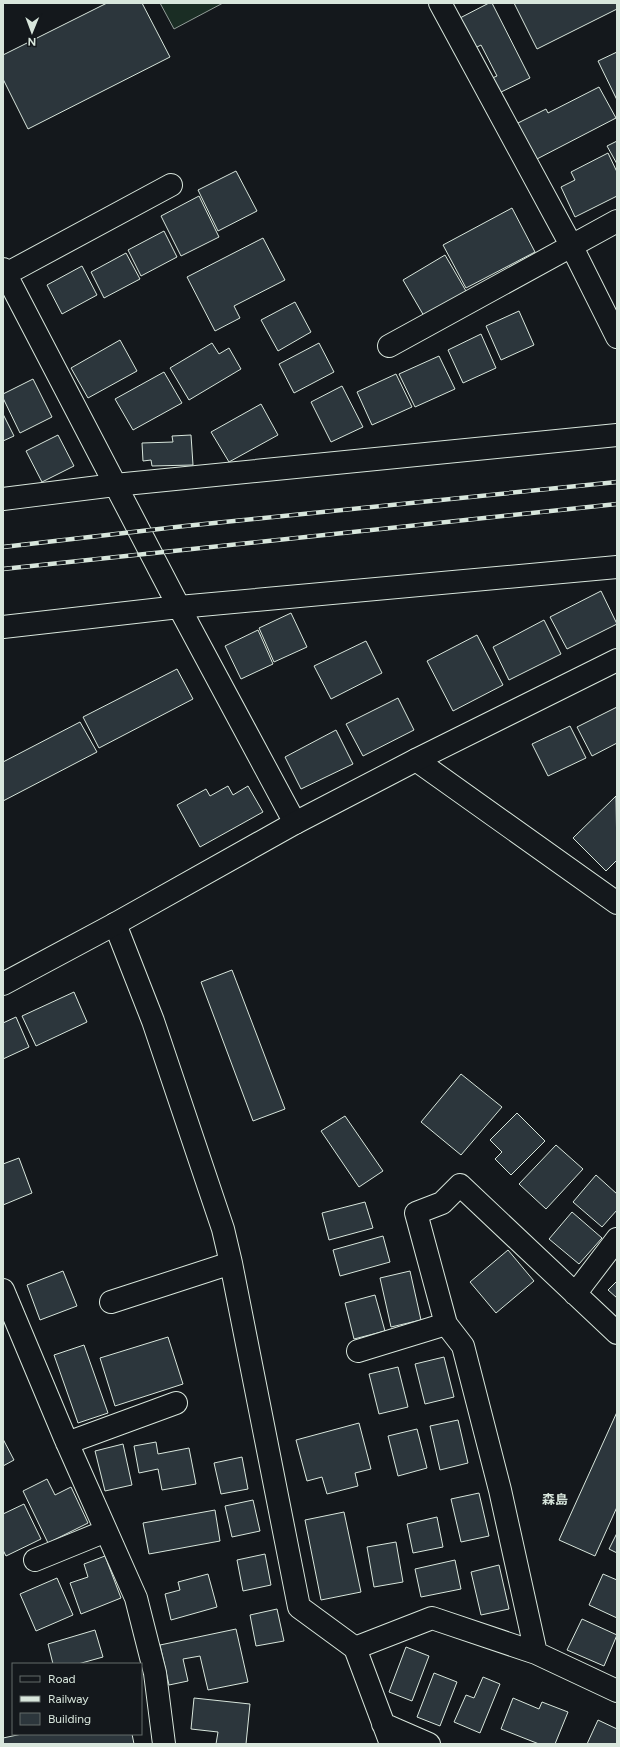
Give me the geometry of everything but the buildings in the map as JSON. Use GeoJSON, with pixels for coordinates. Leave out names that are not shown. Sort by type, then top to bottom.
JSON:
{"type":"FeatureCollection","features":[{"type":"Feature","properties":{"kind":"street"},"geometry":{"type":"LineString","coordinates":[[440,3],[571,246],[617,338]]}},
{"type":"Feature","properties":{"kind":"street"},"geometry":{"type":"LineString","coordinates":[[171,185],[4,272],[179,607],[295,823]]}},
{"type":"Feature","properties":{"kind":"street"},"geometry":{"type":"LineString","coordinates":[[389,346],[617,221]]}},
{"type":"Feature","properties":{"kind":"street"},"geometry":{"type":"LineString","coordinates":[[3,499],[115,485],[617,435]]}},
{"type":"Feature","properties":{"kind":"street"},"geometry":{"type":"LineString","coordinates":[[3,627],[179,607],[617,567]]}},
{"type":"Feature","properties":{"kind":"street"},"geometry":{"type":"LineString","coordinates":[[3,984],[115,924],[295,823],[416,760],[617,660]]}},
{"type":"Feature","properties":{"kind":"street"},"geometry":{"type":"LineString","coordinates":[[416,760],[617,903]]}},
{"type":"Feature","properties":{"kind":"street"},"geometry":{"type":"LineString","coordinates":[[115,924],[153,1020],[223,1229],[231,1262],[299,1607],[355,1648],[387,1734],[429,1744]]}},
{"type":"Feature","properties":{"kind":"street"},"geometry":{"type":"LineString","coordinates":[[536,1654],[500,1490],[463,1346],[446,1324],[416,1213],[442,1203],[460,1185],[617,1333]]}},
{"type":"Feature","properties":{"kind":"street"},"geometry":{"type":"LineString","coordinates":[[575,1294],[617,1240]]}},
{"type":"Feature","properties":{"kind":"street"},"geometry":{"type":"LineString","coordinates":[[111,1302],[231,1262]]}},
{"type":"Feature","properties":{"kind":"street"},"geometry":{"type":"LineString","coordinates":[[3,1290],[67,1443],[136,1598],[155,1673],[164,1744]]}},
{"type":"Feature","properties":{"kind":"street"},"geometry":{"type":"LineString","coordinates":[[358,1351],[446,1324]]}},
{"type":"Feature","properties":{"kind":"street"},"geometry":{"type":"LineString","coordinates":[[67,1443],[176,1403]]}},
{"type":"Feature","properties":{"kind":"street"},"geometry":{"type":"LineString","coordinates":[[35,1560],[106,1531]]}},
{"type":"Feature","properties":{"kind":"street"},"geometry":{"type":"LineString","coordinates":[[355,1648],[432,1618],[536,1654],[617,1689]]}},
{"type":"Feature","properties":{"kind":"green space"},"geometry":{"type":"Polygon","coordinates":[[[160,3],[223,3],[174,29],[160,3]]]}},
{"type":"Feature","properties":{"kind":"railway"},"geometry":{"type":"LineString","coordinates":[[3,547],[185,526],[617,482]]}},
{"type":"Feature","properties":{"kind":"railway"},"geometry":{"type":"LineString","coordinates":[[3,569],[617,504]]}},
{"type":"Feature","properties":{"kind":"district","name":"森島"},"geometry":{"type":"Point","coordinates":[555,1499]}}]}
